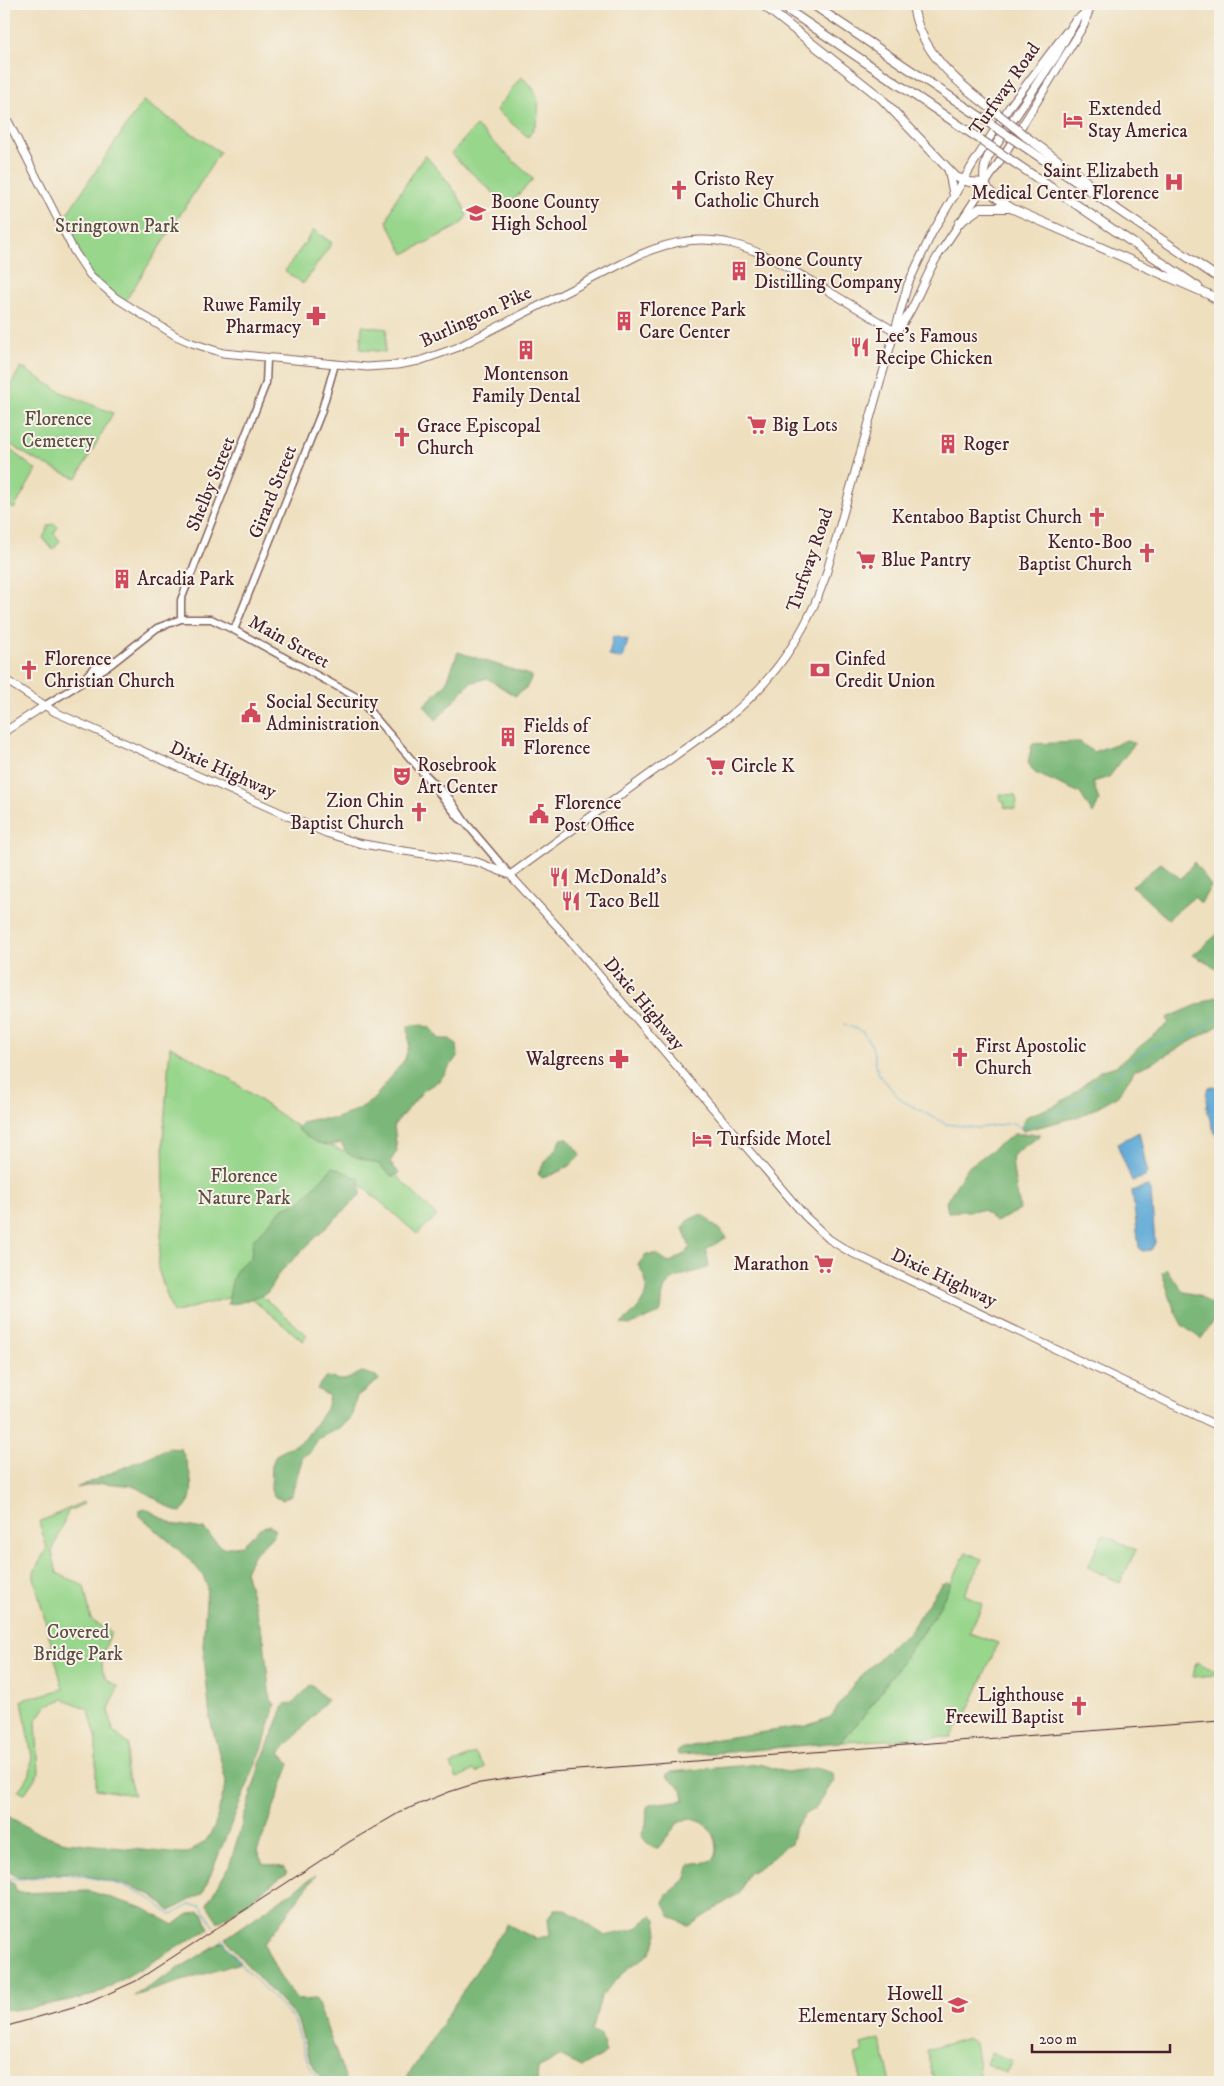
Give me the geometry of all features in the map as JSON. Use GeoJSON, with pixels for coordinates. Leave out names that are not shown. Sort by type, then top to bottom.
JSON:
{"type":"FeatureCollection","features":[{"type":"Feature","properties":{"kind":"highway"},"geometry":{"type":"LineString","coordinates":[[762,4],[881,98],[949,169],[963,180],[985,182]]}},
{"type":"Feature","properties":{"kind":"highway"},"geometry":{"type":"LineString","coordinates":[[779,4],[1220,302]]}},
{"type":"Feature","properties":{"kind":"highway"},"geometry":{"type":"LineString","coordinates":[[812,4],[1220,279]]}},
{"type":"Feature","properties":{"kind":"highway"},"geometry":{"type":"LineString","coordinates":[[913,4],[922,34],[940,64],[960,84],[1025,136],[1085,180],[1101,199]]}},
{"type":"Feature","properties":{"kind":"highway"},"geometry":{"type":"LineString","coordinates":[[1076,20],[1055,57],[988,157],[985,165],[985,182],[994,197],[1013,208],[1212,296]]}},
{"type":"Feature","properties":{"kind":"highway"},"geometry":{"type":"LineString","coordinates":[[949,169],[954,196]]}},
{"type":"Feature","properties":{"kind":"highway"},"geometry":{"type":"LineString","coordinates":[[959,223],[980,208],[1013,208]]}},
{"type":"Feature","properties":{"kind":"main road","name":"Turfway Road"},"geometry":{"type":"LineString","coordinates":[[510,875],[730,716],[763,685],[782,661],[808,619],[822,585],[896,332],[898,315],[908,284],[932,232],[1010,106],[1076,20],[1091,6]]}},
{"type":"Feature","properties":{"kind":"main road","name":"Turfway Road"},"geometry":{"type":"LineString","coordinates":[[896,332],[907,319],[938,256],[1023,126],[1084,25],[1091,6]]}},
{"type":"Feature","properties":{"kind":"main road","name":"Burlington Pike"},"geometry":{"type":"LineString","coordinates":[[4,113],[77,256],[90,275],[102,287],[139,312],[192,343],[223,353],[335,364],[386,366],[430,358],[456,348],[639,255],[669,244],[690,241],[725,242],[768,255],[896,332]]}},
{"type":"Feature","properties":{"kind":"main road","name":"Dixie Highway"},"geometry":{"type":"LineString","coordinates":[[4,680],[44,706],[326,833],[374,846],[477,862],[510,875],[557,926],[805,1216],[829,1239],[848,1251],[1220,1426]]}},
{"type":"Feature","properties":{"kind":"main road"},"geometry":{"type":"LineString","coordinates":[[4,732],[44,706]]}},
{"type":"Feature","properties":{"kind":"street","name":"Shelby Street"},"geometry":{"type":"LineString","coordinates":[[181,619],[181,600],[266,383],[267,358]]}},
{"type":"Feature","properties":{"kind":"street","name":"Girard Street"},"geometry":{"type":"LineString","coordinates":[[234,630],[321,413],[335,364]]}},
{"type":"Feature","properties":{"kind":"street","name":"Main Street"},"geometry":{"type":"LineString","coordinates":[[44,706],[84,679],[89,672],[107,661],[114,660],[153,631],[181,619],[211,619],[352,694],[363,703],[424,774],[430,777],[449,798],[465,822],[510,875]]}},
{"type":"Feature","properties":{"kind":"green space"},"geometry":{"type":"Polygon","coordinates":[[[521,77],[533,90],[537,97],[538,105],[536,122],[528,137],[496,110],[521,77]]]}},
{"type":"Feature","properties":{"kind":"green space","name":"Stringtown Park"},"geometry":{"type":"Polygon","coordinates":[[[143,101],[220,152],[124,303],[90,275],[60,224],[143,101]]]}},
{"type":"Feature","properties":{"kind":"green space"},"geometry":{"type":"Polygon","coordinates":[[[476,126],[533,179],[508,206],[451,154],[476,126]]]}},
{"type":"Feature","properties":{"kind":"green space"},"geometry":{"type":"Polygon","coordinates":[[[425,155],[455,191],[467,216],[460,225],[404,254],[387,222],[394,202],[425,155]]]}},
{"type":"Feature","properties":{"kind":"green space"},"geometry":{"type":"Polygon","coordinates":[[[314,230],[332,243],[303,284],[285,271],[314,230]]]}},
{"type":"Feature","properties":{"kind":"green space"},"geometry":{"type":"Polygon","coordinates":[[[362,326],[387,329],[385,352],[360,349],[362,326]]]}},
{"type":"Feature","properties":{"kind":"green space","name":"Florence Cemetery"},"geometry":{"type":"Polygon","coordinates":[[[21,367],[63,393],[113,413],[77,478],[39,462],[4,440],[4,396],[21,367]]]}},
{"type":"Feature","properties":{"kind":"green space"},"geometry":{"type":"Polygon","coordinates":[[[4,445],[36,470],[14,509],[4,503],[4,445]]]}},
{"type":"Feature","properties":{"kind":"green space"},"geometry":{"type":"Polygon","coordinates":[[[54,524],[58,527],[54,533],[60,541],[53,550],[43,538],[49,525],[54,524]]]}},
{"type":"Feature","properties":{"kind":"green space"},"geometry":{"type":"Polygon","coordinates":[[[458,652],[532,676],[527,687],[515,696],[487,678],[470,683],[436,720],[424,705],[446,684],[458,652]]]}},
{"type":"Feature","properties":{"kind":"green space"},"geometry":{"type":"Polygon","coordinates":[[[1127,740],[1135,743],[1109,777],[1093,782],[1099,801],[1093,814],[1080,793],[1035,773],[1028,763],[1032,744],[1080,742],[1093,752],[1127,740]]]}},
{"type":"Feature","properties":{"kind":"green space"},"geometry":{"type":"Polygon","coordinates":[[[1000,794],[1015,795],[1017,802],[1015,809],[1004,807],[1005,803],[1000,799],[1000,794]]]}},
{"type":"Feature","properties":{"kind":"green space"},"geometry":{"type":"Polygon","coordinates":[[[1194,862],[1211,886],[1201,903],[1194,897],[1168,919],[1132,886],[1161,863],[1181,879],[1194,862]]]}},
{"type":"Feature","properties":{"kind":"green space"},"geometry":{"type":"Polygon","coordinates":[[[1220,932],[1220,970],[1193,955],[1220,932]]]}},
{"type":"Feature","properties":{"kind":"green space"},"geometry":{"type":"Polygon","coordinates":[[[1220,995],[1220,1025],[1150,1064],[1135,1070],[1117,1096],[1081,1116],[1023,1131],[1021,1128],[1025,1117],[1054,1106],[1072,1095],[1100,1071],[1116,1066],[1169,1023],[1167,1018],[1220,995]]]}},
{"type":"Feature","properties":{"kind":"green space"},"geometry":{"type":"Polygon","coordinates":[[[422,1025],[432,1029],[439,1039],[450,1039],[457,1045],[458,1055],[440,1080],[424,1090],[394,1125],[397,1151],[390,1162],[399,1173],[393,1177],[378,1164],[348,1154],[341,1143],[328,1145],[318,1143],[297,1129],[302,1122],[315,1119],[334,1119],[359,1109],[373,1100],[405,1059],[409,1045],[408,1026],[422,1025]]]}},
{"type":"Feature","properties":{"kind":"green space","name":"Florence Nature Park"},"geometry":{"type":"Polygon","coordinates":[[[170,1046],[227,1077],[306,1133],[342,1151],[358,1137],[437,1216],[417,1234],[359,1183],[255,1290],[307,1335],[303,1341],[247,1295],[231,1297],[173,1313],[158,1269],[164,1200],[163,1139],[170,1046]]]}},
{"type":"Feature","properties":{"kind":"green space"},"geometry":{"type":"Polygon","coordinates":[[[1014,1134],[1041,1134],[1019,1150],[1012,1159],[1020,1210],[996,1222],[983,1210],[948,1212],[946,1202],[967,1168],[1014,1134]]]}},
{"type":"Feature","properties":{"kind":"green space"},"geometry":{"type":"Polygon","coordinates":[[[567,1138],[581,1154],[564,1169],[542,1178],[538,1174],[540,1169],[556,1149],[561,1139],[567,1138]]]}},
{"type":"Feature","properties":{"kind":"green space"},"geometry":{"type":"Polygon","coordinates":[[[333,1167],[360,1179],[361,1194],[280,1272],[267,1293],[239,1303],[228,1304],[233,1277],[240,1266],[251,1258],[253,1240],[283,1208],[300,1202],[333,1167]]]}},
{"type":"Feature","properties":{"kind":"green space"},"geometry":{"type":"Polygon","coordinates":[[[702,1214],[727,1237],[706,1250],[709,1267],[675,1278],[670,1282],[665,1287],[660,1313],[630,1325],[621,1324],[635,1311],[644,1297],[646,1282],[638,1265],[646,1254],[657,1254],[668,1263],[685,1254],[690,1248],[683,1228],[690,1219],[702,1214]]]}},
{"type":"Feature","properties":{"kind":"green space"},"geometry":{"type":"Polygon","coordinates":[[[1166,1269],[1184,1292],[1198,1295],[1220,1311],[1201,1339],[1182,1325],[1174,1309],[1162,1273],[1166,1269]]]}},
{"type":"Feature","properties":{"kind":"green space"},"geometry":{"type":"Polygon","coordinates":[[[362,1372],[376,1376],[379,1380],[357,1396],[351,1418],[344,1425],[318,1439],[310,1452],[303,1456],[292,1494],[283,1500],[275,1497],[271,1490],[272,1465],[276,1455],[304,1440],[326,1409],[329,1396],[317,1389],[321,1383],[326,1377],[345,1380],[362,1372]]]}},
{"type":"Feature","properties":{"kind":"green space"},"geometry":{"type":"Polygon","coordinates":[[[169,1448],[181,1449],[190,1473],[190,1498],[187,1506],[181,1512],[175,1511],[135,1486],[103,1483],[76,1488],[169,1448]]]}},
{"type":"Feature","properties":{"kind":"green space","name":"Covered Bridge Park"},"geometry":{"type":"Polygon","coordinates":[[[83,1502],[84,1504],[68,1511],[52,1552],[57,1573],[84,1586],[91,1620],[111,1632],[103,1655],[103,1670],[110,1682],[118,1686],[109,1710],[113,1731],[129,1745],[126,1768],[134,1795],[96,1789],[96,1736],[88,1709],[64,1699],[47,1705],[36,1721],[39,1772],[25,1793],[18,1791],[30,1774],[32,1757],[22,1700],[63,1689],[34,1578],[34,1572],[47,1548],[39,1522],[83,1502]]]}},
{"type":"Feature","properties":{"kind":"green space"},"geometry":{"type":"Polygon","coordinates":[[[145,1508],[172,1524],[204,1529],[222,1548],[242,1545],[260,1528],[270,1525],[276,1530],[271,1538],[253,1555],[245,1571],[264,1640],[270,1700],[275,1704],[264,1744],[203,1893],[170,1911],[152,1895],[130,1886],[71,1872],[19,1878],[4,1869],[4,1814],[40,1834],[66,1842],[171,1853],[187,1853],[205,1842],[215,1826],[226,1782],[210,1718],[203,1646],[207,1586],[203,1575],[188,1558],[139,1515],[139,1510],[145,1508]]]}},
{"type":"Feature","properties":{"kind":"green space"},"geometry":{"type":"Polygon","coordinates":[[[1103,1534],[1136,1550],[1120,1583],[1088,1567],[1103,1534]]]}},
{"type":"Feature","properties":{"kind":"green space"},"geometry":{"type":"Polygon","coordinates":[[[966,1552],[982,1559],[964,1594],[983,1604],[969,1633],[998,1643],[966,1716],[951,1737],[841,1742],[865,1714],[936,1613],[966,1552]]]}},
{"type":"Feature","properties":{"kind":"green space"},"geometry":{"type":"Polygon","coordinates":[[[947,1582],[951,1584],[936,1613],[865,1714],[841,1742],[678,1755],[677,1752],[681,1749],[711,1740],[806,1726],[831,1717],[855,1682],[900,1638],[908,1634],[941,1584],[947,1582]]]}},
{"type":"Feature","properties":{"kind":"green space"},"geometry":{"type":"Polygon","coordinates":[[[1196,1662],[1215,1671],[1216,1675],[1193,1677],[1196,1662]]]}},
{"type":"Feature","properties":{"kind":"green space"},"geometry":{"type":"Polygon","coordinates":[[[311,1685],[327,1700],[280,1753],[290,1764],[257,1852],[263,1863],[285,1868],[287,1873],[218,1923],[207,1904],[229,1867],[260,1764],[285,1704],[292,1704],[311,1685]]]}},
{"type":"Feature","properties":{"kind":"green space"},"geometry":{"type":"Polygon","coordinates":[[[475,1753],[485,1768],[476,1773],[474,1770],[457,1778],[451,1765],[475,1753]]]}},
{"type":"Feature","properties":{"kind":"green space"},"geometry":{"type":"Polygon","coordinates":[[[760,1764],[786,1772],[816,1768],[833,1773],[834,1780],[816,1808],[807,1813],[795,1827],[791,1844],[781,1849],[769,1861],[748,1874],[739,1893],[689,1926],[670,1916],[664,1903],[666,1896],[685,1880],[690,1864],[708,1862],[714,1858],[717,1849],[715,1838],[707,1826],[689,1818],[678,1823],[658,1848],[652,1847],[641,1837],[646,1824],[647,1807],[651,1804],[684,1800],[682,1789],[669,1779],[667,1774],[671,1772],[760,1764]]]}},
{"type":"Feature","properties":{"kind":"green space"},"geometry":{"type":"Polygon","coordinates":[[[316,1875],[264,1944],[280,1977],[298,2000],[316,1999],[347,2082],[323,2082],[310,2060],[297,2019],[237,1954],[226,1938],[316,1875]]]}},
{"type":"Feature","properties":{"kind":"green space"},"geometry":{"type":"Polygon","coordinates":[[[4,1879],[14,1884],[17,1893],[89,1891],[143,1908],[174,1925],[187,1915],[199,1911],[204,1915],[209,1929],[95,1995],[35,2007],[14,2010],[5,2009],[4,1879]]]}},
{"type":"Feature","properties":{"kind":"green space"},"geometry":{"type":"Polygon","coordinates":[[[554,1909],[565,1909],[605,1936],[636,1929],[651,1915],[656,1919],[658,1934],[651,1953],[630,1967],[601,1996],[592,2031],[601,2036],[606,2053],[581,2067],[560,2056],[538,2068],[537,2082],[404,2082],[507,1924],[536,1939],[550,1935],[548,1919],[554,1909]]]}},
{"type":"Feature","properties":{"kind":"green space"},"geometry":{"type":"Polygon","coordinates":[[[223,1941],[240,1963],[134,1996],[223,1941]]]}},
{"type":"Feature","properties":{"kind":"green space"},"geometry":{"type":"Polygon","coordinates":[[[967,2038],[975,2043],[981,2079],[961,2082],[936,2081],[931,2072],[927,2050],[967,2038]]]}},
{"type":"Feature","properties":{"kind":"green space"},"geometry":{"type":"Polygon","coordinates":[[[880,2039],[891,2082],[862,2082],[855,2055],[863,2053],[861,2044],[880,2039]]]}},
{"type":"Feature","properties":{"kind":"green space"},"geometry":{"type":"Polygon","coordinates":[[[991,2052],[1012,2061],[1006,2073],[986,2064],[991,2052]]]}},
{"type":"Feature","properties":{"kind":"water"},"geometry":{"type":"Polygon","coordinates":[[[613,636],[628,640],[623,659],[609,656],[613,636]]]}},
{"type":"Feature","properties":{"kind":"water"},"geometry":{"type":"Polygon","coordinates":[[[1219,1086],[1220,1140],[1208,1115],[1206,1098],[1209,1087],[1219,1086]]]}},
{"type":"Feature","properties":{"kind":"water"},"geometry":{"type":"Polygon","coordinates":[[[1139,1132],[1147,1170],[1145,1177],[1132,1181],[1117,1144],[1139,1132]]]}},
{"type":"Feature","properties":{"kind":"water"},"geometry":{"type":"Polygon","coordinates":[[[1147,1186],[1151,1192],[1155,1243],[1151,1250],[1142,1251],[1139,1247],[1132,1191],[1147,1186]]]}},
{"type":"Feature","properties":{"kind":"waterway"},"geometry":{"type":"LineString","coordinates":[[844,1024],[863,1032],[872,1046],[878,1073],[901,1100],[946,1124],[978,1128],[1013,1123],[1021,1128],[1081,1102],[1095,1083],[1107,1087],[1126,1065],[1155,1046],[1181,1041],[1220,1016]]}},
{"type":"Feature","properties":{"kind":"waterway"},"geometry":{"type":"LineString","coordinates":[[4,1875],[7,1878],[24,1879],[63,1874],[101,1880],[143,1894],[172,1915],[189,1905],[201,1906],[214,1926]]}},
{"type":"Feature","properties":{"kind":"waterway"},"geometry":{"type":"LineString","coordinates":[[222,1938],[234,1957],[294,2020],[308,2063],[319,2082]]}},
{"type":"Feature","properties":{"kind":"railway"},"geometry":{"type":"LineString","coordinates":[[4,2027],[90,2002],[136,1981],[349,1842],[402,1811],[474,1784],[551,1772],[1220,1721]]}},
{"type":"Feature","properties":{"kind":"place","name":"Extended Stay America"},"geometry":{"type":"Point","coordinates":[1073,120]}},
{"type":"Feature","properties":{"kind":"place","name":"Saint Elizabeth Medical Center Florence"},"geometry":{"type":"Point","coordinates":[1174,182]}},
{"type":"Feature","properties":{"kind":"place","name":"Cristo Rey Catholic Church"},"geometry":{"type":"Point","coordinates":[679,190]}},
{"type":"Feature","properties":{"kind":"place","name":"Boone County High School"},"geometry":{"type":"Point","coordinates":[476,213]}},
{"type":"Feature","properties":{"kind":"place","name":"Boone County Distilling Company"},"geometry":{"type":"Point","coordinates":[739,271]}},
{"type":"Feature","properties":{"kind":"place","name":"Ruwe Family Pharmacy"},"geometry":{"type":"Point","coordinates":[316,316]}},
{"type":"Feature","properties":{"kind":"place","name":"Florence Park Care Center"},"geometry":{"type":"Point","coordinates":[624,321]}},
{"type":"Feature","properties":{"kind":"place","name":"Lee's Famous Recipe Chicken"},"geometry":{"type":"Point","coordinates":[860,347]}},
{"type":"Feature","properties":{"kind":"place","name":"Montenson Family Dental"},"geometry":{"type":"Point","coordinates":[526,350]}},
{"type":"Feature","properties":{"kind":"place","name":"Big Lots"},"geometry":{"type":"Point","coordinates":[757,425]}},
{"type":"Feature","properties":{"kind":"place","name":"Grace Episcopal Church"},"geometry":{"type":"Point","coordinates":[402,437]}},
{"type":"Feature","properties":{"kind":"place","name":"Roger"},"geometry":{"type":"Point","coordinates":[948,444]}},
{"type":"Feature","properties":{"kind":"place","name":"Kentaboo Baptist Church"},"geometry":{"type":"Point","coordinates":[1097,517]}},
{"type":"Feature","properties":{"kind":"place","name":"Kento-Boo Baptist Church"},"geometry":{"type":"Point","coordinates":[1147,553]}},
{"type":"Feature","properties":{"kind":"place","name":"Blue Pantry"},"geometry":{"type":"Point","coordinates":[866,560]}},
{"type":"Feature","properties":{"kind":"place","name":"Arcadia Park"},"geometry":{"type":"Point","coordinates":[122,579]}},
{"type":"Feature","properties":{"kind":"place","name":"Florence Christian Church"},"geometry":{"type":"Point","coordinates":[29,670]}},
{"type":"Feature","properties":{"kind":"place","name":"Cinfed Credit Union"},"geometry":{"type":"Point","coordinates":[820,670]}},
{"type":"Feature","properties":{"kind":"place","name":"Social Security Administration"},"geometry":{"type":"Point","coordinates":[251,713]}},
{"type":"Feature","properties":{"kind":"place","name":"Fields of Florence"},"geometry":{"type":"Point","coordinates":[508,737]}},
{"type":"Feature","properties":{"kind":"place","name":"Circle K"},"geometry":{"type":"Point","coordinates":[716,766]}},
{"type":"Feature","properties":{"kind":"place","name":"Rosebrook Art Center"},"geometry":{"type":"Point","coordinates":[402,776]}},
{"type":"Feature","properties":{"kind":"place","name":"Zion Chin Baptist Church"},"geometry":{"type":"Point","coordinates":[419,812]}},
{"type":"Feature","properties":{"kind":"place","name":"Florence Post Office"},"geometry":{"type":"Point","coordinates":[539,814]}},
{"type":"Feature","properties":{"kind":"place","name":"McDonald's"},"geometry":{"type":"Point","coordinates":[559,877]}},
{"type":"Feature","properties":{"kind":"place","name":"Taco Bell"},"geometry":{"type":"Point","coordinates":[571,901]}},
{"type":"Feature","properties":{"kind":"place","name":"First Apostolic Church"},"geometry":{"type":"Point","coordinates":[960,1057]}},
{"type":"Feature","properties":{"kind":"place","name":"Walgreens"},"geometry":{"type":"Point","coordinates":[619,1059]}},
{"type":"Feature","properties":{"kind":"place","name":"Turfside Motel"},"geometry":{"type":"Point","coordinates":[702,1139]}},
{"type":"Feature","properties":{"kind":"place","name":"Marathon"},"geometry":{"type":"Point","coordinates":[824,1264]}},
{"type":"Feature","properties":{"kind":"place","name":"Lighthouse Freewill Baptist"},"geometry":{"type":"Point","coordinates":[1079,1706]}},
{"type":"Feature","properties":{"kind":"place","name":"Howell Elementary School"},"geometry":{"type":"Point","coordinates":[958,2005]}}]}
